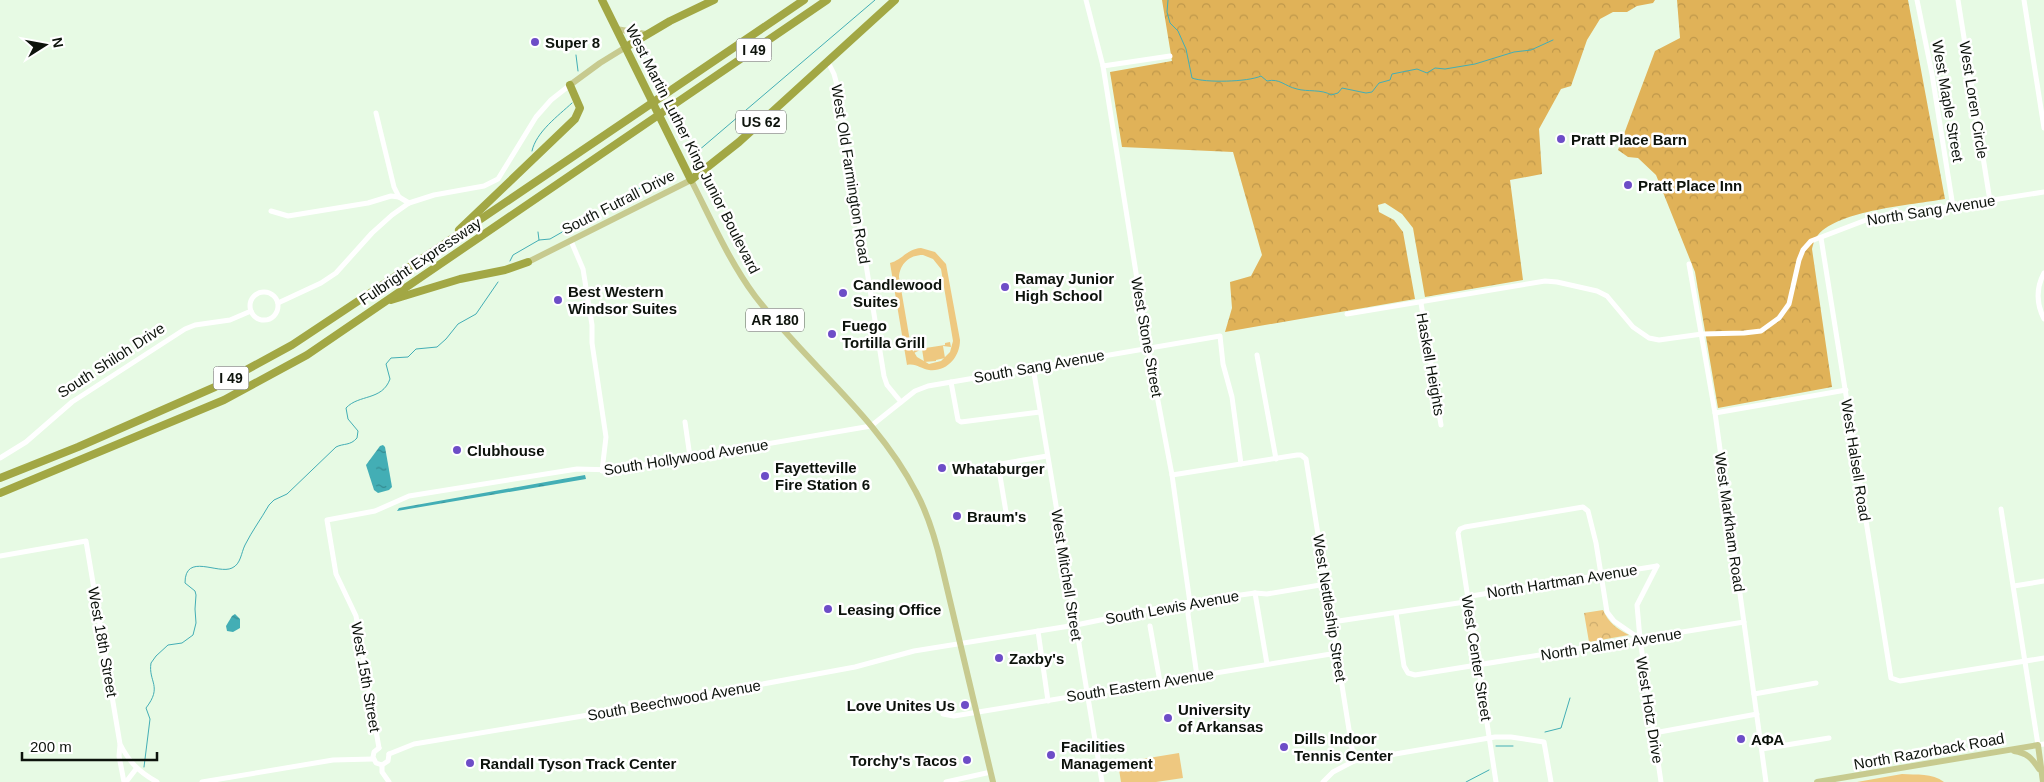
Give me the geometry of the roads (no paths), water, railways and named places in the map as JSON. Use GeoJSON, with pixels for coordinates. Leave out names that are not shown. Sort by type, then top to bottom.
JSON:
{"type":"FeatureCollection","features":[{"type":"Feature","properties":{"kind":"highway","name":"West Martin Luther King Junior Boulevard"},"geometry":{"type":"LineString","coordinates":[[602,0],[691,180]]}},
{"type":"Feature","properties":{"kind":"highway"},"geometry":{"type":"LineString","coordinates":[[626,47],[646,34],[714,0]]}},
{"type":"Feature","properties":{"kind":"highway","name":"Fulbright Expressway"},"geometry":{"type":"LineString","coordinates":[[0,478],[78,447],[215,387],[292,345],[804,0]]}},
{"type":"Feature","properties":{"kind":"highway","name":"Fulbright Expressway"},"geometry":{"type":"LineString","coordinates":[[0,493],[224,400],[307,355],[827,0]]}},
{"type":"Feature","properties":{"kind":"highway","name":"South Futrall Drive"},"geometry":{"type":"LineString","coordinates":[[691,180],[739,142],[895,0]]}},
{"type":"Feature","properties":{"kind":"highway"},"geometry":{"type":"LineString","coordinates":[[444,244],[575,119],[579,111],[579,104],[572,93],[570,85]]}},
{"type":"Feature","properties":{"kind":"highway"},"geometry":{"type":"LineString","coordinates":[[382,303],[460,279],[505,270],[528,262]]}},
{"type":"Feature","properties":{"kind":"main road"},"geometry":{"type":"LineString","coordinates":[[616,28],[646,34]]}},
{"type":"Feature","properties":{"kind":"main road"},"geometry":{"type":"LineString","coordinates":[[570,85],[626,47]]}},
{"type":"Feature","properties":{"kind":"main road","name":"South Futrall Drive"},"geometry":{"type":"LineString","coordinates":[[528,262],[611,222],[691,180]]}},
{"type":"Feature","properties":{"kind":"main road","name":"West Martin Luther King Junior Boulevard"},"geometry":{"type":"LineString","coordinates":[[691,180],[729,255],[755,296],[871,426],[908,478],[927,515],[942,567],[993,782]]}},
{"type":"Feature","properties":{"kind":"main road"},"geometry":{"type":"LineString","coordinates":[[2041,744],[2043,782]]}},
{"type":"Feature","properties":{"kind":"main road","name":"North Razorback Road"},"geometry":{"type":"LineString","coordinates":[[1817,782],[2041,744]]}},
{"type":"Feature","properties":{"kind":"main road"},"geometry":{"type":"LineString","coordinates":[[2005,750],[2024,753],[2031,757],[2041,772]]}},
{"type":"Feature","properties":{"kind":"street","name":"West Stone Street"},"geometry":{"type":"LineString","coordinates":[[1086,0],[1103,66],[1148,348],[1172,475],[1190,603],[1188,614],[1197,676]]}},
{"type":"Feature","properties":{"kind":"street","name":"West Maple Street"},"geometry":{"type":"LineString","coordinates":[[1917,0],[1932,74],[1953,207]]}},
{"type":"Feature","properties":{"kind":"street","name":"West Loren Circle"},"geometry":{"type":"LineString","coordinates":[[1958,0],[1990,200]]}},
{"type":"Feature","properties":{"kind":"street"},"geometry":{"type":"LineString","coordinates":[[2024,0],[2044,128]]}},
{"type":"Feature","properties":{"kind":"street"},"geometry":{"type":"LineString","coordinates":[[1103,66],[1170,56]]}},
{"type":"Feature","properties":{"kind":"street","name":"West Old Farmington Road"},"geometry":{"type":"LineString","coordinates":[[827,60],[834,74],[836,85],[884,376],[887,385],[901,402]]}},
{"type":"Feature","properties":{"kind":"street"},"geometry":{"type":"LineString","coordinates":[[278,302],[321,283],[336,273],[372,233],[392,214],[409,203],[434,194],[484,186],[498,179],[537,116],[551,100],[570,85]]}},
{"type":"Feature","properties":{"kind":"street"},"geometry":{"type":"LineString","coordinates":[[376,113],[394,187],[399,197]]}},
{"type":"Feature","properties":{"kind":"street","name":"North Sang Avenue"},"geometry":{"type":"LineString","coordinates":[[1421,303],[1545,281],[1557,282],[1607,296],[1633,327],[1649,338],[1659,340],[1702,334],[1744,333],[1761,330],[1780,318],[1789,304],[1799,260],[1811,242],[1866,220],[2044,192]]}},
{"type":"Feature","properties":{"kind":"street"},"geometry":{"type":"LineString","coordinates":[[271,211],[288,216],[363,204],[391,196],[399,197],[409,203]]}},
{"type":"Feature","properties":{"kind":"street","name":"West Halsell Road"},"geometry":{"type":"LineString","coordinates":[[1821,238],[1889,675],[1893,680],[1900,681],[2025,661]]}},
{"type":"Feature","properties":{"kind":"street"},"geometry":{"type":"LineString","coordinates":[[571,241],[582,269],[592,325],[592,343],[606,437],[602,471]]}},
{"type":"Feature","properties":{"kind":"street","name":"West Markham Road"},"geometry":{"type":"LineString","coordinates":[[1689,264],[1715,413],[1766,782]]}},
{"type":"Feature","properties":{"kind":"street"},"geometry":{"type":"LineString","coordinates":[[2044,273],[2038,283],[2037,294],[2044,319]]}},
{"type":"Feature","properties":{"kind":"street"},"geometry":{"type":"LineString","coordinates":[[261,292],[274,295],[278,302],[277,313],[270,319],[261,320],[253,315],[251,311],[250,301],[256,294],[261,292]]}},
{"type":"Feature","properties":{"kind":"street"},"geometry":{"type":"LineString","coordinates":[[1347,314],[1421,303]]}},
{"type":"Feature","properties":{"kind":"street","name":"Haskell Heights"},"geometry":{"type":"LineString","coordinates":[[1421,303],[1441,425]]}},
{"type":"Feature","properties":{"kind":"street","name":"South Shiloh Drive"},"geometry":{"type":"LineString","coordinates":[[0,458],[26,442],[72,402],[185,328],[230,320],[251,311]]}},
{"type":"Feature","properties":{"kind":"street","name":"South Sang Avenue"},"geometry":{"type":"LineString","coordinates":[[871,426],[922,387],[1220,336],[1223,364],[1232,397],[1241,464]]}},
{"type":"Feature","properties":{"kind":"street"},"geometry":{"type":"LineString","coordinates":[[1172,475],[1276,459],[1257,355]]}},
{"type":"Feature","properties":{"kind":"street","name":"West Mitchell Street"},"geometry":{"type":"LineString","coordinates":[[1033,368],[1102,782]]}},
{"type":"Feature","properties":{"kind":"street"},"geometry":{"type":"LineString","coordinates":[[951,382],[958,420],[961,422],[1040,412]]}},
{"type":"Feature","properties":{"kind":"street"},"geometry":{"type":"LineString","coordinates":[[1715,413],[1846,390]]}},
{"type":"Feature","properties":{"kind":"street"},"geometry":{"type":"LineString","coordinates":[[685,422],[690,457]]}},
{"type":"Feature","properties":{"kind":"street","name":"South Hollywood Avenue"},"geometry":{"type":"LineString","coordinates":[[326,520],[375,511],[409,496],[570,469],[602,471],[871,426]]}},
{"type":"Feature","properties":{"kind":"street","name":"West Nettleship Street"},"geometry":{"type":"LineString","coordinates":[[1276,459],[1297,455],[1304,457],[1307,463],[1354,761]]}},
{"type":"Feature","properties":{"kind":"street"},"geometry":{"type":"LineString","coordinates":[[971,469],[1047,456]]}},
{"type":"Feature","properties":{"kind":"street"},"geometry":{"type":"LineString","coordinates":[[998,464],[1008,524]]}},
{"type":"Feature","properties":{"kind":"street","name":"West Center Street"},"geometry":{"type":"LineString","coordinates":[[1496,782],[1458,533],[1460,529],[1465,527],[1583,508]]}},
{"type":"Feature","properties":{"kind":"street","name":"West Hotz Drive"},"geometry":{"type":"LineString","coordinates":[[1583,508],[1588,511],[1606,608],[1609,615],[1614,621],[1640,638],[1661,782]]}},
{"type":"Feature","properties":{"kind":"street"},"geometry":{"type":"LineString","coordinates":[[2001,509],[2025,661],[2041,744]]}},
{"type":"Feature","properties":{"kind":"street","name":"West 15th Street"},"geometry":{"type":"LineString","coordinates":[[326,520],[336,574],[356,616],[379,748]]}},
{"type":"Feature","properties":{"kind":"street","name":"West 18th Street"},"geometry":{"type":"LineString","coordinates":[[0,556],[86,541],[120,744],[121,770],[125,782]]}},
{"type":"Feature","properties":{"kind":"street","name":"North Hartman Avenue"},"geometry":{"type":"LineString","coordinates":[[1332,622],[1465,602],[1471,596],[1657,566],[1637,605],[1640,638]]}},
{"type":"Feature","properties":{"kind":"street"},"geometry":{"type":"LineString","coordinates":[[2014,586],[2044,582]]}},
{"type":"Feature","properties":{"kind":"street","name":"South Lewis Avenue"},"geometry":{"type":"LineString","coordinates":[[960,644],[1076,625],[1190,603],[1255,593],[1267,594],[1326,584]]}},
{"type":"Feature","properties":{"kind":"street"},"geometry":{"type":"LineString","coordinates":[[1255,593],[1267,664]]}},
{"type":"Feature","properties":{"kind":"street","name":"North Palmer Avenue"},"geometry":{"type":"LineString","coordinates":[[1396,612],[1404,666],[1408,673],[1416,675],[1744,622]]}},
{"type":"Feature","properties":{"kind":"street"},"geometry":{"type":"LineString","coordinates":[[1150,626],[1160,682]]}},
{"type":"Feature","properties":{"kind":"street"},"geometry":{"type":"LineString","coordinates":[[1038,631],[1048,701]]}},
{"type":"Feature","properties":{"kind":"street","name":"South Beechwood Avenue"},"geometry":{"type":"LineString","coordinates":[[389,754],[414,744],[643,706],[855,667],[914,652],[960,644]]}},
{"type":"Feature","properties":{"kind":"street","name":"South Eastern Avenue"},"geometry":{"type":"LineString","coordinates":[[943,714],[954,716],[1336,653]]}},
{"type":"Feature","properties":{"kind":"street"},"geometry":{"type":"LineString","coordinates":[[2025,661],[2044,658]]}},
{"type":"Feature","properties":{"kind":"street"},"geometry":{"type":"LineString","coordinates":[[1754,694],[1816,683]]}},
{"type":"Feature","properties":{"kind":"street"},"geometry":{"type":"LineString","coordinates":[[1654,733],[1757,714]]}},
{"type":"Feature","properties":{"kind":"street"},"geometry":{"type":"LineString","coordinates":[[1323,782],[1333,772],[1354,761],[1511,737],[1544,742],[1551,782]]}},
{"type":"Feature","properties":{"kind":"street"},"geometry":{"type":"LineString","coordinates":[[1762,749],[1829,738]]}},
{"type":"Feature","properties":{"kind":"street","name":"West 18th Street"},"geometry":{"type":"LineString","coordinates":[[120,744],[136,769],[125,782]]}},
{"type":"Feature","properties":{"kind":"street"},"geometry":{"type":"LineString","coordinates":[[379,748],[384,749],[389,754],[388,761],[382,765],[376,763],[373,758],[374,752],[379,748]]}},
{"type":"Feature","properties":{"kind":"street"},"geometry":{"type":"LineString","coordinates":[[202,782],[333,760],[373,758]]}},
{"type":"Feature","properties":{"kind":"street"},"geometry":{"type":"LineString","coordinates":[[121,770],[131,763]]}},
{"type":"Feature","properties":{"kind":"street"},"geometry":{"type":"LineString","coordinates":[[382,765],[382,772],[388,782]]}},
{"type":"Feature","properties":{"kind":"street"},"geometry":{"type":"LineString","coordinates":[[136,769],[157,782]]}},
{"type":"Feature","properties":{"kind":"street"},"geometry":{"type":"LineString","coordinates":[[946,782],[991,772]]}},
{"type":"Feature","properties":{"kind":"water"},"geometry":{"type":"Polygon","coordinates":[[[383,445],[385,447],[392,487],[389,490],[378,493],[374,490],[366,465],[380,446],[383,445]]]}},
{"type":"Feature","properties":{"kind":"water"},"geometry":{"type":"Polygon","coordinates":[[[585,475],[586,479],[397,511],[399,508],[585,475]]]}},
{"type":"Feature","properties":{"kind":"water"},"geometry":{"type":"Polygon","coordinates":[[[235,614],[240,619],[240,628],[233,632],[227,631],[226,626],[235,614]]]}},
{"type":"Feature","properties":{"kind":"waterway"},"geometry":{"type":"LineString","coordinates":[[698,151],[875,0]]}},
{"type":"Feature","properties":{"kind":"waterway"},"geometry":{"type":"LineString","coordinates":[[1168,0],[1167,12],[1170,23],[1178,31],[1186,49],[1192,78],[1206,81],[1226,81],[1247,80],[1261,76],[1267,81],[1279,81],[1293,88],[1323,92],[1331,95],[1338,93],[1342,88],[1366,93],[1372,92],[1379,83],[1390,80],[1392,74],[1417,69],[1427,73],[1435,68],[1445,69],[1475,64],[1514,52],[1531,50],[1553,40]]}},
{"type":"Feature","properties":{"kind":"waterway"},"geometry":{"type":"LineString","coordinates":[[576,55],[578,71]]}},
{"type":"Feature","properties":{"kind":"waterway"},"geometry":{"type":"LineString","coordinates":[[532,151],[538,137],[572,103]]}},
{"type":"Feature","properties":{"kind":"waterway"},"geometry":{"type":"LineString","coordinates":[[616,203],[659,176]]}},
{"type":"Feature","properties":{"kind":"waterway"},"geometry":{"type":"LineString","coordinates":[[510,261],[513,255],[539,240],[550,239],[592,215]]}},
{"type":"Feature","properties":{"kind":"waterway"},"geometry":{"type":"LineString","coordinates":[[538,232],[539,240]]}},
{"type":"Feature","properties":{"kind":"waterway"},"geometry":{"type":"LineString","coordinates":[[144,767],[150,719],[146,708],[154,694],[151,663],[168,645],[182,643],[193,635],[196,623],[196,595],[195,591],[185,583],[186,574],[196,566],[219,569],[235,566],[269,505],[274,500],[287,494],[336,447],[354,441],[357,438],[358,431],[348,419],[346,408],[357,401],[382,391],[390,379],[386,364],[391,358],[408,357],[416,349],[437,347],[458,324],[476,314],[498,282]]}},
{"type":"Feature","properties":{"kind":"waterway"},"geometry":{"type":"LineString","coordinates":[[1545,732],[1561,728],[1570,698]]}},
{"type":"Feature","properties":{"kind":"waterway"},"geometry":{"type":"LineString","coordinates":[[1496,746],[1513,746]]}},
{"type":"Feature","properties":{"kind":"waterway"},"geometry":{"type":"LineString","coordinates":[[1466,782],[1489,770]]}},
{"type":"Feature","properties":{"kind":"place","name":"Super 8"},"geometry":{"type":"Point","coordinates":[535,42]}},
{"type":"Feature","properties":{"kind":"place","name":"Pratt Place Barn"},"geometry":{"type":"Point","coordinates":[1561,139]}},
{"type":"Feature","properties":{"kind":"place","name":"Pratt Place Inn"},"geometry":{"type":"Point","coordinates":[1628,185]}},
{"type":"Feature","properties":{"kind":"place","name":"Ramay Junior High School"},"geometry":{"type":"Point","coordinates":[1005,287]}},
{"type":"Feature","properties":{"kind":"place","name":"Candlewood Suites"},"geometry":{"type":"Point","coordinates":[843,293]}},
{"type":"Feature","properties":{"kind":"place","name":"Best Western Windsor Suites"},"geometry":{"type":"Point","coordinates":[558,300]}},
{"type":"Feature","properties":{"kind":"place","name":"Fuego Tortilla Grill"},"geometry":{"type":"Point","coordinates":[832,334]}},
{"type":"Feature","properties":{"kind":"place","name":"Clubhouse"},"geometry":{"type":"Point","coordinates":[457,450]}},
{"type":"Feature","properties":{"kind":"place","name":"Whataburger"},"geometry":{"type":"Point","coordinates":[942,468]}},
{"type":"Feature","properties":{"kind":"place","name":"Fayetteville Fire Station 6"},"geometry":{"type":"Point","coordinates":[765,476]}},
{"type":"Feature","properties":{"kind":"place","name":"Braum's"},"geometry":{"type":"Point","coordinates":[957,516]}},
{"type":"Feature","properties":{"kind":"place","name":"Leasing Office"},"geometry":{"type":"Point","coordinates":[828,609]}},
{"type":"Feature","properties":{"kind":"place","name":"Zaxby's"},"geometry":{"type":"Point","coordinates":[999,658]}},
{"type":"Feature","properties":{"kind":"place","name":"Love Unites Us"},"geometry":{"type":"Point","coordinates":[965,705]}},
{"type":"Feature","properties":{"kind":"place","name":"University of Arkansas"},"geometry":{"type":"Point","coordinates":[1168,718]}},
{"type":"Feature","properties":{"kind":"place","name":"ΑΦΑ"},"geometry":{"type":"Point","coordinates":[1741,739]}},
{"type":"Feature","properties":{"kind":"place","name":"Dills Indoor Tennis Center"},"geometry":{"type":"Point","coordinates":[1284,747]}},
{"type":"Feature","properties":{"kind":"place","name":"Facilities Management"},"geometry":{"type":"Point","coordinates":[1051,755]}},
{"type":"Feature","properties":{"kind":"place","name":"Torchy's Tacos"},"geometry":{"type":"Point","coordinates":[967,760]}},
{"type":"Feature","properties":{"kind":"place","name":"Randall Tyson Track Center"},"geometry":{"type":"Point","coordinates":[470,763]}}]}
